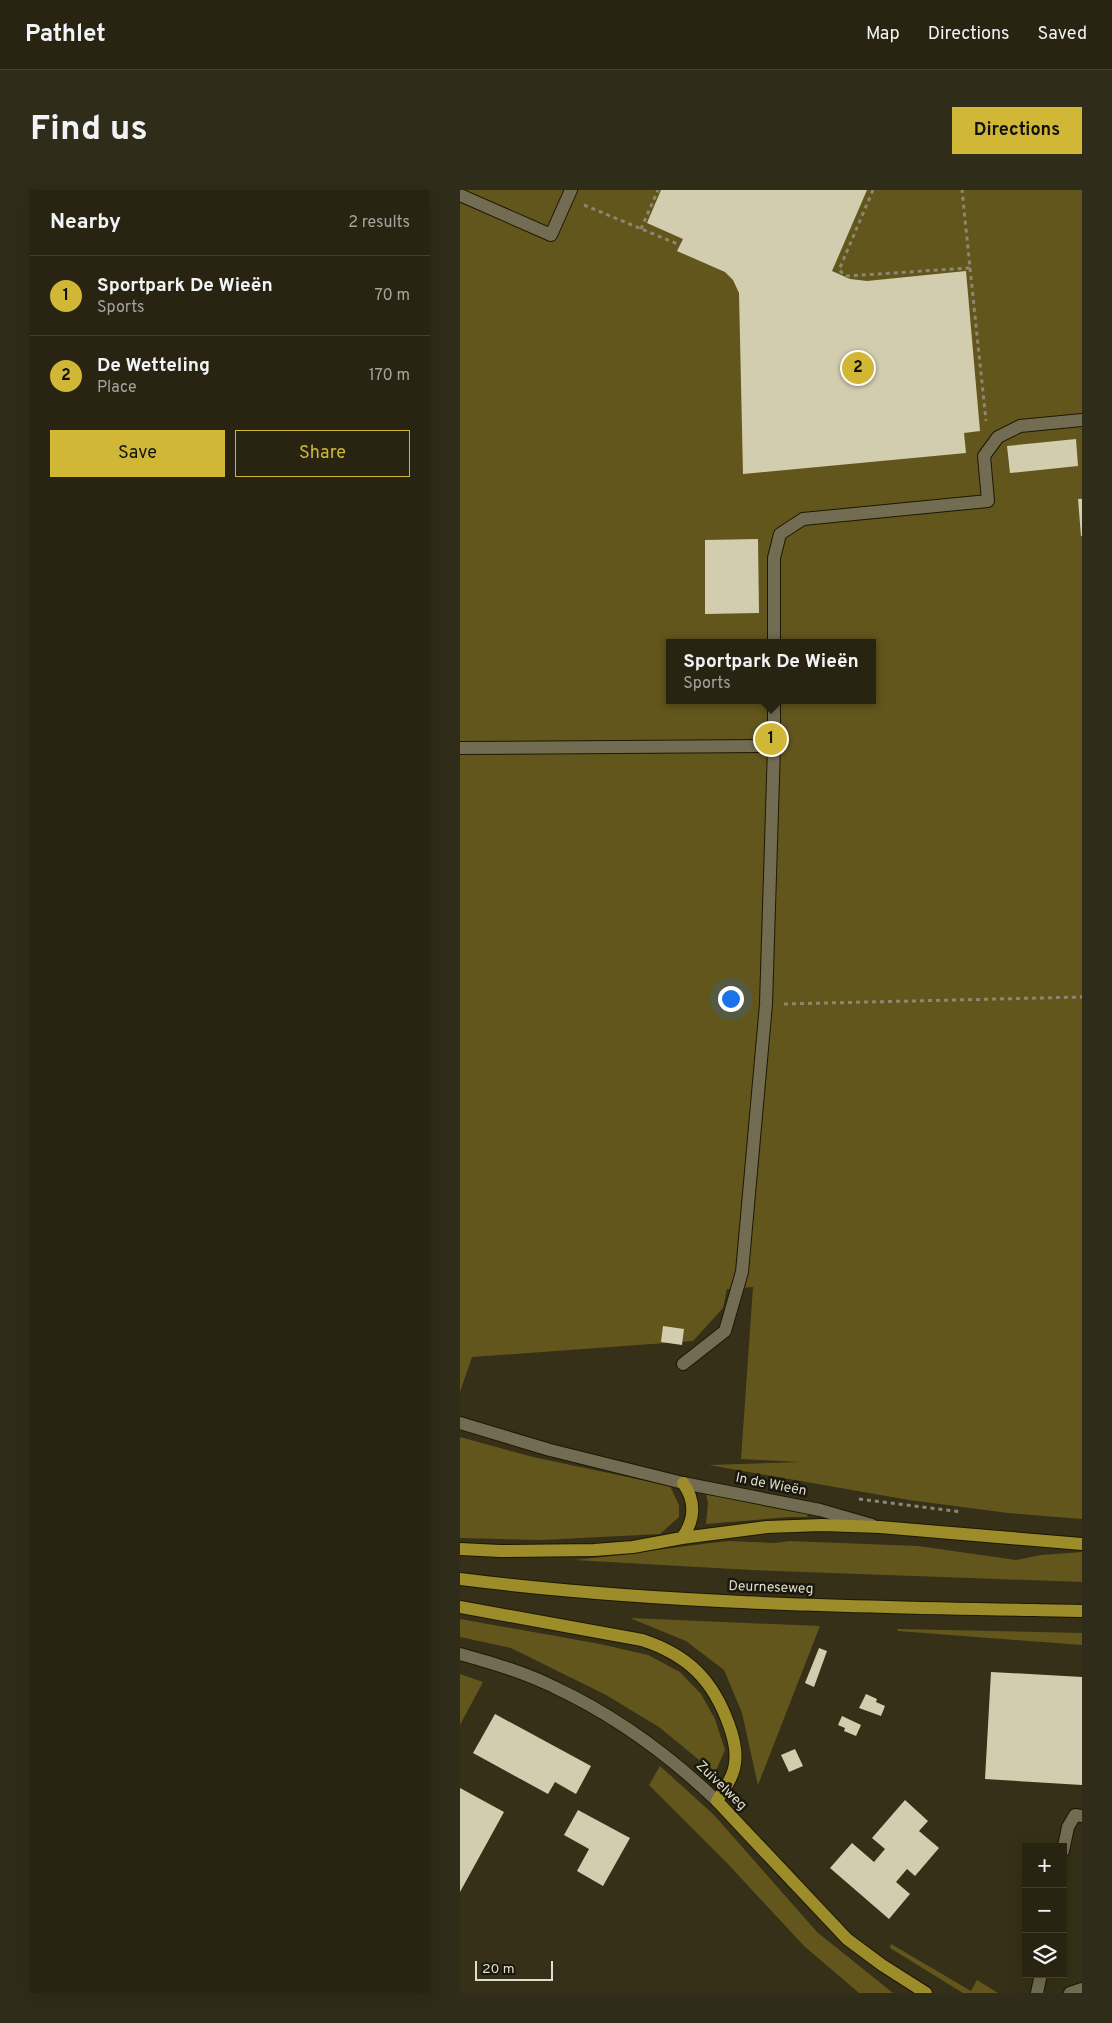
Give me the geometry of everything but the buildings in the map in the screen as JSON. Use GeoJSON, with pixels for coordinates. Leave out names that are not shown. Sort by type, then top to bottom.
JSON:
{"type":"FeatureCollection","features":[{"type":"Feature","properties":{"kind":"main road"},"geometry":{"type":"LineString","coordinates":[[682,1538],[693,1515],[691,1497],[683,1483]]}},
{"type":"Feature","properties":{"kind":"main road"},"geometry":{"type":"LineString","coordinates":[[460,1549],[500,1551],[594,1550],[634,1547],[682,1538],[767,1527],[809,1525],[880,1527]]}},
{"type":"Feature","properties":{"kind":"main road","name":"In de Wieën"},"geometry":{"type":"LineString","coordinates":[[880,1527],[1082,1544]]}},
{"type":"Feature","properties":{"kind":"main road","name":"Deurneseweg"},"geometry":{"type":"LineString","coordinates":[[460,1579],[632,1596],[758,1604],[1082,1611]]}},
{"type":"Feature","properties":{"kind":"main road"},"geometry":{"type":"LineString","coordinates":[[460,1607],[642,1640],[660,1646],[677,1656],[694,1669],[713,1689],[723,1708],[731,1732],[736,1752],[735,1764],[718,1801]]}},
{"type":"Feature","properties":{"kind":"main road","name":"Zuivelweg"},"geometry":{"type":"LineString","coordinates":[[718,1801],[847,1939],[882,1965],[926,1993]]}},
{"type":"Feature","properties":{"kind":"street"},"geometry":{"type":"LineString","coordinates":[[460,195],[552,235],[569,194]]}},
{"type":"Feature","properties":{"kind":"street"},"geometry":{"type":"LineString","coordinates":[[774,639],[774,558],[780,534],[803,519],[988,501],[984,456],[998,437],[1020,426],[1082,420]]}},
{"type":"Feature","properties":{"kind":"street"},"geometry":{"type":"LineString","coordinates":[[683,1364],[725,1331],[742,1272],[766,1004],[774,704]]}},
{"type":"Feature","properties":{"kind":"street"},"geometry":{"type":"LineString","coordinates":[[460,748],[774,746]]}},
{"type":"Feature","properties":{"kind":"street","name":"In de Wieën"},"geometry":{"type":"LineString","coordinates":[[460,1423],[550,1450],[683,1483],[820,1510],[880,1527]]}},
{"type":"Feature","properties":{"kind":"street","name":"Zuivelweg"},"geometry":{"type":"LineString","coordinates":[[460,1654],[510,1669],[553,1686],[597,1708],[647,1742],[718,1801]]}},
{"type":"Feature","properties":{"kind":"street"},"geometry":{"type":"LineString","coordinates":[[1065,1843],[1068,1827],[1075,1815],[1082,1816]]}},
{"type":"Feature","properties":{"kind":"street"},"geometry":{"type":"LineString","coordinates":[[1037,1993],[1040,1978]]}},
{"type":"Feature","properties":{"kind":"street"},"geometry":{"type":"LineString","coordinates":[[1070,1993],[1082,1989]]}},
{"type":"Feature","properties":{"kind":"path"},"geometry":{"type":"LineString","coordinates":[[641,229],[658,190]]}},
{"type":"Feature","properties":{"kind":"path"},"geometry":{"type":"LineString","coordinates":[[874,190],[839,270],[846,276],[970,268]]}},
{"type":"Feature","properties":{"kind":"path"},"geometry":{"type":"LineString","coordinates":[[962,190],[989,450]]}},
{"type":"Feature","properties":{"kind":"path"},"geometry":{"type":"LineString","coordinates":[[569,194],[641,229],[680,245]]}},
{"type":"Feature","properties":{"kind":"path"},"geometry":{"type":"LineString","coordinates":[[766,1004],[1082,998]]}},
{"type":"Feature","properties":{"kind":"shaded area"},"geometry":{"type":"Polygon","coordinates":[[[460,190],[1082,190],[1082,1519],[1008,1513],[909,1500],[709,1465],[801,1462],[741,1459],[753,1287],[727,1289],[723,1308],[693,1341],[472,1357],[460,1392],[460,190]]]}},
{"type":"Feature","properties":{"kind":"shaded area"},"geometry":{"type":"Polygon","coordinates":[[[460,1437],[533,1457],[670,1486],[679,1505],[679,1517],[660,1534],[542,1540],[460,1538],[460,1437]]]}},
{"type":"Feature","properties":{"kind":"shaded area"},"geometry":{"type":"Polygon","coordinates":[[[706,1494],[808,1514],[807,1517],[706,1524],[708,1503],[706,1494]]]}},
{"type":"Feature","properties":{"kind":"shaded area"},"geometry":{"type":"Polygon","coordinates":[[[730,1541],[775,1543],[789,1541],[918,1546],[1016,1560],[1041,1555],[1082,1552],[1082,1582],[751,1570],[574,1560],[730,1541]]]}},
{"type":"Feature","properties":{"kind":"shaded area"},"geometry":{"type":"Polygon","coordinates":[[[630,1618],[820,1626],[758,1785],[742,1713],[724,1670],[686,1641],[630,1618]]]}},
{"type":"Feature","properties":{"kind":"shaded area"},"geometry":{"type":"Polygon","coordinates":[[[460,1619],[600,1644],[648,1655],[680,1672],[701,1694],[715,1719],[725,1750],[715,1773],[659,1727],[606,1695],[511,1648],[460,1637],[460,1619]]]}},
{"type":"Feature","properties":{"kind":"shaded area"},"geometry":{"type":"Polygon","coordinates":[[[897,1629],[1082,1633],[1082,1645],[898,1631],[897,1629]]]}},
{"type":"Feature","properties":{"kind":"shaded area"},"geometry":{"type":"Polygon","coordinates":[[[460,1674],[483,1682],[460,1725],[460,1674]]]}},
{"type":"Feature","properties":{"kind":"shaded area"},"geometry":{"type":"Polygon","coordinates":[[[660,1766],[714,1815],[817,1932],[893,1993],[859,1993],[804,1946],[727,1863],[649,1785],[660,1766]]]}},
{"type":"Feature","properties":{"kind":"shaded area"},"geometry":{"type":"Polygon","coordinates":[[[891,1944],[971,1991],[977,1980],[998,1993],[963,1993],[890,1948],[891,1944]]]}},
{"type":"Feature","properties":{"kind":"place","name":"De Wetteling"},"geometry":{"type":"Point","coordinates":[858,368]}},
{"type":"Feature","properties":{"kind":"place","name":"Sportpark De Wieën"},"geometry":{"type":"Point","coordinates":[771,739]}}]}
